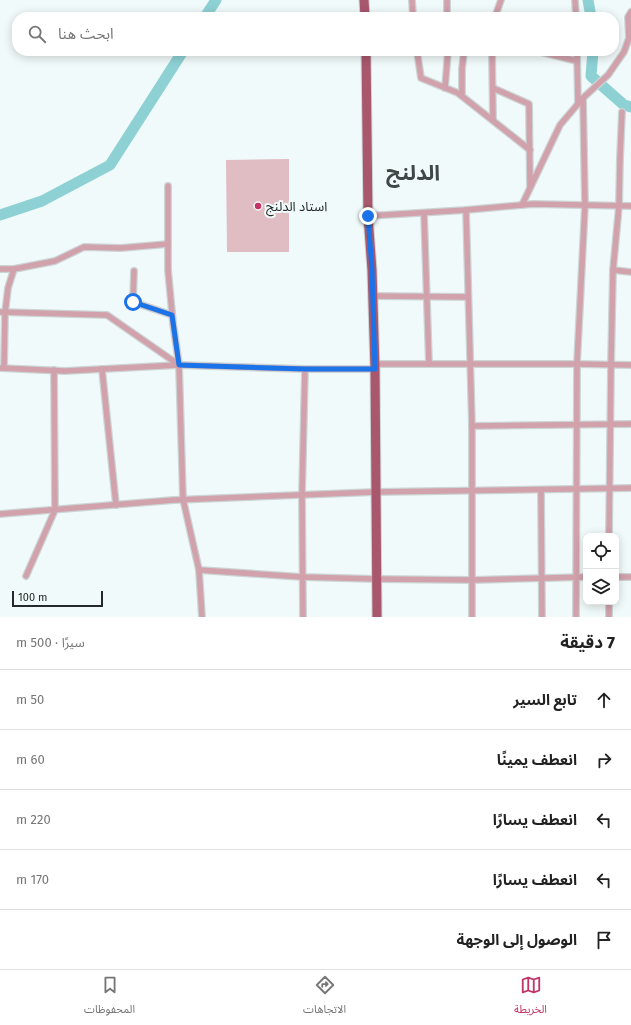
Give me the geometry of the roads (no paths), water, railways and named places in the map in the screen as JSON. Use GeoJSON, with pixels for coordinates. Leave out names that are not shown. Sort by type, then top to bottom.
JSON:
{"type":"FeatureCollection","features":[{"type":"Feature","properties":{"kind":"main road"},"geometry":{"type":"LineString","coordinates":[[364,0],[365,12]]}},
{"type":"Feature","properties":{"kind":"main road"},"geometry":{"type":"LineString","coordinates":[[366,56],[368,216],[373,296],[375,366],[377,617]]}},
{"type":"Feature","properties":{"kind":"street"},"geometry":{"type":"LineString","coordinates":[[412,0],[413,12]]}},
{"type":"Feature","properties":{"kind":"street"},"geometry":{"type":"LineString","coordinates":[[447,0],[447,12]]}},
{"type":"Feature","properties":{"kind":"street"},"geometry":{"type":"LineString","coordinates":[[496,12],[501,0]]}},
{"type":"Feature","properties":{"kind":"street"},"geometry":{"type":"LineString","coordinates":[[575,0],[576,12]]}},
{"type":"Feature","properties":{"kind":"street"},"geometry":{"type":"LineString","coordinates":[[522,206],[560,125],[583,98],[608,75],[624,52],[629,38],[628,17],[631,12]]}},
{"type":"Feature","properties":{"kind":"street"},"geometry":{"type":"LineString","coordinates":[[418,56],[421,78],[458,93],[530,150]]}},
{"type":"Feature","properties":{"kind":"street"},"geometry":{"type":"LineString","coordinates":[[445,88],[448,56]]}},
{"type":"Feature","properties":{"kind":"street"},"geometry":{"type":"LineString","coordinates":[[462,96],[463,56]]}},
{"type":"Feature","properties":{"kind":"street"},"geometry":{"type":"LineString","coordinates":[[492,56],[493,120]]}},
{"type":"Feature","properties":{"kind":"street"},"geometry":{"type":"LineString","coordinates":[[558,56],[577,61]]}},
{"type":"Feature","properties":{"kind":"street"},"geometry":{"type":"LineString","coordinates":[[577,56],[578,104]]}},
{"type":"Feature","properties":{"kind":"street"},"geometry":{"type":"LineString","coordinates":[[493,88],[529,104],[530,188]]}},
{"type":"Feature","properties":{"kind":"street"},"geometry":{"type":"LineString","coordinates":[[576,617],[577,364],[585,205],[583,98]]}},
{"type":"Feature","properties":{"kind":"street"},"geometry":{"type":"LineString","coordinates":[[609,533],[613,270],[619,206],[622,112]]}},
{"type":"Feature","properties":{"kind":"street"},"geometry":{"type":"LineString","coordinates":[[168,186],[168,270],[172,315],[179,365],[183,499],[199,570],[202,617]]}},
{"type":"Feature","properties":{"kind":"street"},"geometry":{"type":"LineString","coordinates":[[368,216],[533,204],[631,206]]}},
{"type":"Feature","properties":{"kind":"street"},"geometry":{"type":"LineString","coordinates":[[466,210],[472,426],[472,617]]}},
{"type":"Feature","properties":{"kind":"street"},"geometry":{"type":"LineString","coordinates":[[424,213],[429,364]]}},
{"type":"Feature","properties":{"kind":"street"},"geometry":{"type":"LineString","coordinates":[[0,269],[14,269],[55,261],[84,247],[121,248],[168,244]]}},
{"type":"Feature","properties":{"kind":"street"},"geometry":{"type":"LineString","coordinates":[[14,269],[8,288],[3,313],[2,368],[54,370],[179,365],[305,369],[429,364],[631,365]]}},
{"type":"Feature","properties":{"kind":"street"},"geometry":{"type":"LineString","coordinates":[[613,270],[631,272]]}},
{"type":"Feature","properties":{"kind":"street"},"geometry":{"type":"LineString","coordinates":[[134,271],[133,302],[172,315]]}},
{"type":"Feature","properties":{"kind":"street"},"geometry":{"type":"LineString","coordinates":[[373,296],[468,298]]}},
{"type":"Feature","properties":{"kind":"street"},"geometry":{"type":"LineString","coordinates":[[3,313],[107,315],[179,365]]}},
{"type":"Feature","properties":{"kind":"street"},"geometry":{"type":"LineString","coordinates":[[102,369],[116,505]]}},
{"type":"Feature","properties":{"kind":"street"},"geometry":{"type":"LineString","coordinates":[[303,617],[302,495],[305,369]]}},
{"type":"Feature","properties":{"kind":"street"},"geometry":{"type":"LineString","coordinates":[[26,576],[55,510],[54,370]]}},
{"type":"Feature","properties":{"kind":"street"},"geometry":{"type":"LineString","coordinates":[[472,426],[631,424]]}},
{"type":"Feature","properties":{"kind":"street"},"geometry":{"type":"LineString","coordinates":[[0,514],[183,499],[375,492],[631,488]]}},
{"type":"Feature","properties":{"kind":"street"},"geometry":{"type":"LineString","coordinates":[[541,490],[542,617]]}},
{"type":"Feature","properties":{"kind":"street"},"geometry":{"type":"LineString","coordinates":[[199,570],[302,577],[376,579],[472,580],[583,577]]}},
{"type":"Feature","properties":{"kind":"street"},"geometry":{"type":"LineString","coordinates":[[619,577],[631,577]]}},
{"type":"Feature","properties":{"kind":"street"},"geometry":{"type":"LineString","coordinates":[[609,605],[609,617]]}},
{"type":"Feature","properties":{"kind":"waterway"},"geometry":{"type":"LineString","coordinates":[[208,12],[216,0]]}},
{"type":"Feature","properties":{"kind":"waterway"},"geometry":{"type":"LineString","coordinates":[[588,0],[590,12]]}},
{"type":"Feature","properties":{"kind":"waterway"},"geometry":{"type":"LineString","coordinates":[[0,215],[42,201],[110,165],[180,56]]}},
{"type":"Feature","properties":{"kind":"waterway"},"geometry":{"type":"LineString","coordinates":[[593,56],[591,76],[624,105],[631,107]]}},
{"type":"Feature","properties":{"kind":"place","name":"استاد الدلنج"},"geometry":{"type":"Point","coordinates":[258,206]}},
{"type":"Feature","properties":{"kind":"district","name":"الدلنج"},"geometry":{"type":"Point","coordinates":[413,173]}}]}
